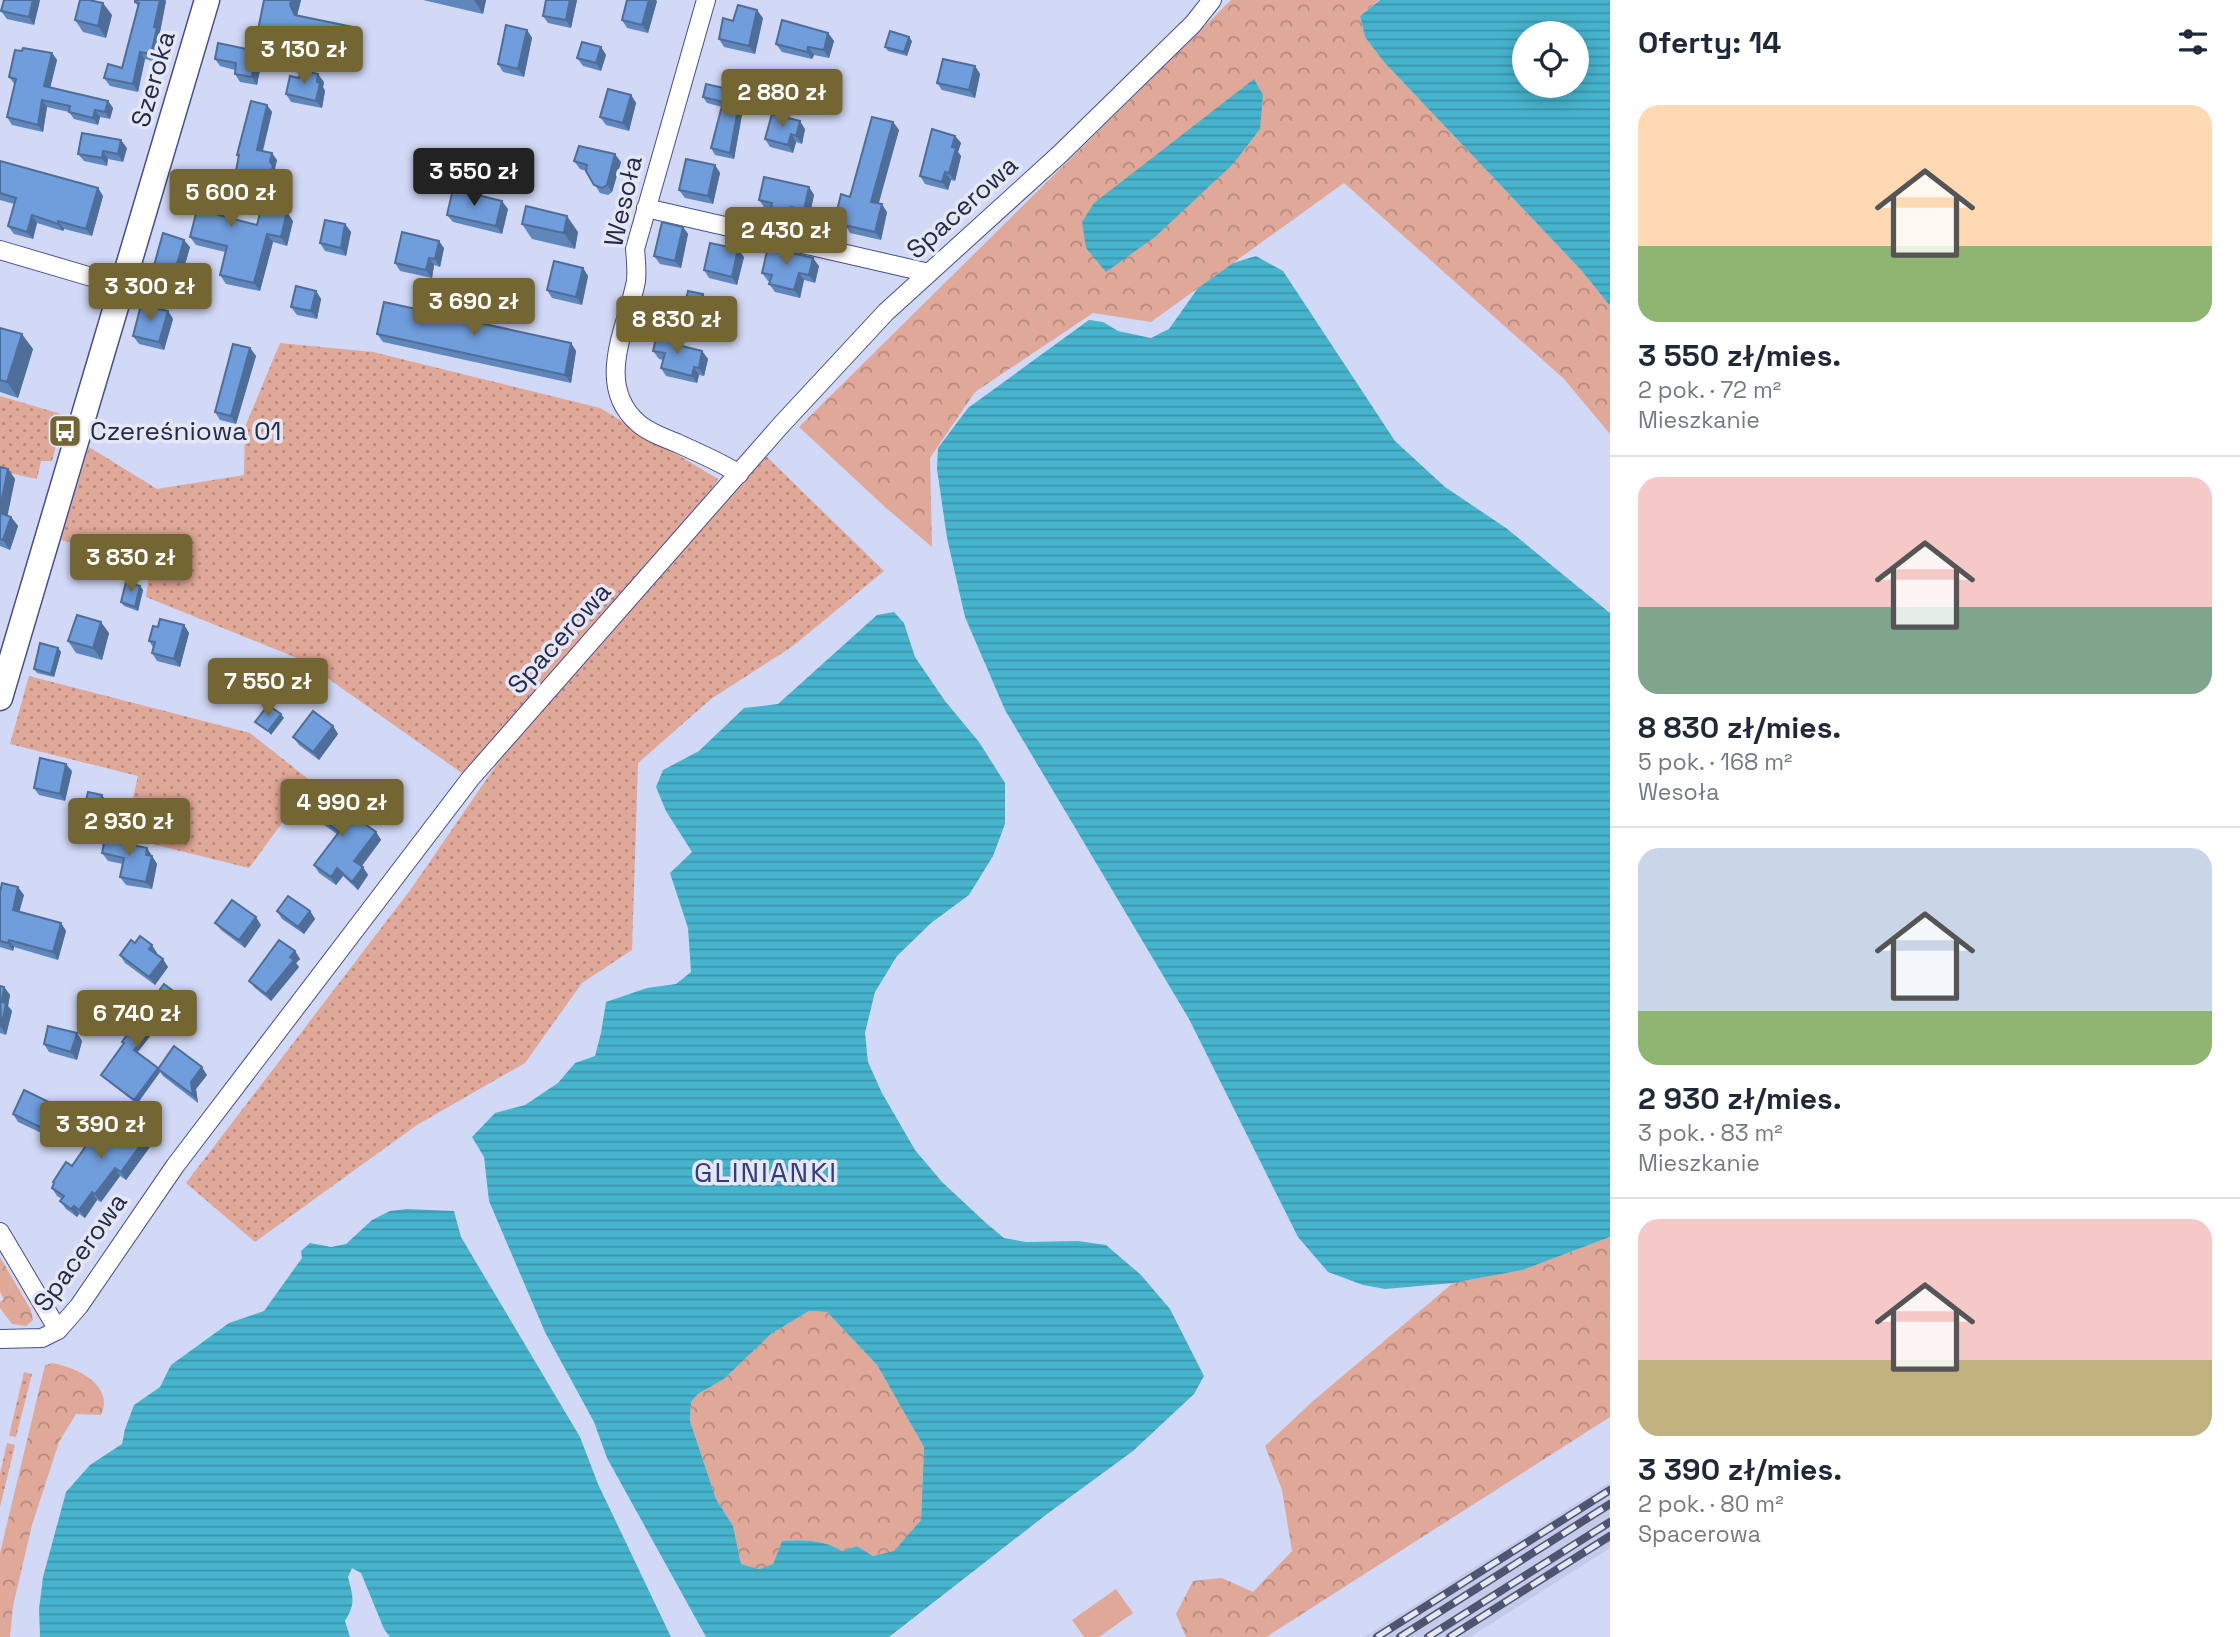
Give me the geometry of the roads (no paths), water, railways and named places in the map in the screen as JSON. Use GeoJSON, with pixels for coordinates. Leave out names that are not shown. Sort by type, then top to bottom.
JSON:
{"type":"FeatureCollection","features":[{"type":"Feature","properties":{"kind":"street","name":"Szeroka"},"geometry":{"type":"LineString","coordinates":[[2,684],[207,0]]}},
{"type":"Feature","properties":{"kind":"street","name":"Wesoła"},"geometry":{"type":"LineString","coordinates":[[706,0],[635,249],[636,279],[617,353],[616,387],[626,408],[639,424],[739,474]]}},
{"type":"Feature","properties":{"kind":"street","name":"Spacerowa"},"geometry":{"type":"LineString","coordinates":[[0,1339],[42,1338],[58,1331],[79,1306],[174,1166],[470,779],[781,425],[886,312],[1079,136],[1193,24],[1212,0]]}},
{"type":"Feature","properties":{"kind":"street"},"geometry":{"type":"LineString","coordinates":[[646,208],[929,273]]}},
{"type":"Feature","properties":{"kind":"street"},"geometry":{"type":"LineString","coordinates":[[0,250],[122,286]]}},
{"type":"Feature","properties":{"kind":"street"},"geometry":{"type":"LineString","coordinates":[[0,1232],[58,1331]]}},
{"type":"Feature","properties":{"kind":"water"},"geometry":{"type":"Polygon","coordinates":[[[1380,0],[1610,0],[1610,306],[1581,270],[1383,61],[1365,37],[1360,16],[1380,0]]]}},
{"type":"Feature","properties":{"kind":"water"},"geometry":{"type":"Polygon","coordinates":[[[1254,79],[1263,95],[1260,129],[1233,164],[1155,237],[1106,272],[1086,248],[1082,222],[1094,203],[1254,79]]]}},
{"type":"Feature","properties":{"kind":"water"},"geometry":{"type":"Polygon","coordinates":[[[1256,256],[1283,271],[1395,441],[1445,487],[1506,528],[1610,613],[1610,1237],[1523,1270],[1453,1283],[1385,1289],[1363,1285],[1328,1272],[1298,1237],[1189,1019],[1005,710],[965,617],[947,538],[937,469],[938,448],[968,408],[1089,320],[1103,322],[1118,331],[1151,338],[1169,329],[1198,288],[1233,263],[1256,256]]]}},
{"type":"Feature","properties":{"kind":"water"},"geometry":{"type":"Polygon","coordinates":[[[894,612],[904,623],[915,657],[945,701],[979,742],[1005,783],[1005,824],[993,856],[969,895],[931,923],[897,956],[875,992],[865,1033],[868,1062],[882,1093],[915,1150],[942,1182],[1004,1238],[1026,1242],[1078,1241],[1106,1245],[1141,1275],[1170,1309],[1204,1376],[1194,1394],[1133,1451],[889,1637],[706,1637],[607,1458],[594,1422],[545,1332],[489,1201],[484,1157],[472,1137],[495,1113],[525,1105],[558,1083],[575,1063],[595,1056],[606,1002],[647,988],[676,984],[691,972],[688,928],[670,873],[692,852],[666,811],[656,787],[663,770],[699,751],[744,708],[778,704],[877,615],[894,612]],[[809,1311],[771,1334],[724,1379],[698,1394],[691,1402],[690,1421],[716,1499],[733,1526],[741,1564],[759,1569],[773,1564],[782,1541],[813,1541],[842,1551],[857,1546],[873,1556],[894,1551],[921,1520],[924,1447],[877,1365],[827,1312],[809,1311]]]}},
{"type":"Feature","properties":{"kind":"water"},"geometry":{"type":"Polygon","coordinates":[[[390,1211],[454,1211],[461,1237],[580,1437],[598,1484],[671,1637],[390,1637],[384,1629],[361,1573],[352,1568],[348,1577],[352,1604],[345,1621],[350,1637],[40,1637],[39,1609],[43,1577],[66,1492],[90,1465],[122,1444],[134,1405],[160,1387],[171,1365],[229,1323],[264,1311],[302,1258],[301,1251],[310,1243],[331,1247],[346,1244],[372,1220],[390,1211]]]}},
{"type":"Feature","properties":{"kind":"railway"},"geometry":{"type":"LineString","coordinates":[[1377,1637],[1610,1490]]}},
{"type":"Feature","properties":{"kind":"railway"},"geometry":{"type":"LineString","coordinates":[[1400,1637],[1610,1504]]}},
{"type":"Feature","properties":{"kind":"railway"},"geometry":{"type":"LineString","coordinates":[[1428,1637],[1610,1522]]}},
{"type":"Feature","properties":{"kind":"railway"},"geometry":{"type":"LineString","coordinates":[[1450,1637],[1610,1536]]}},
{"type":"Feature","properties":{"kind":"place","name":"Czereśniowa 01"},"geometry":{"type":"Point","coordinates":[65,431]}},
{"type":"Feature","properties":{"kind":"district","name":"GLINIANKI"},"geometry":{"type":"Point","coordinates":[766,1172]}}]}
